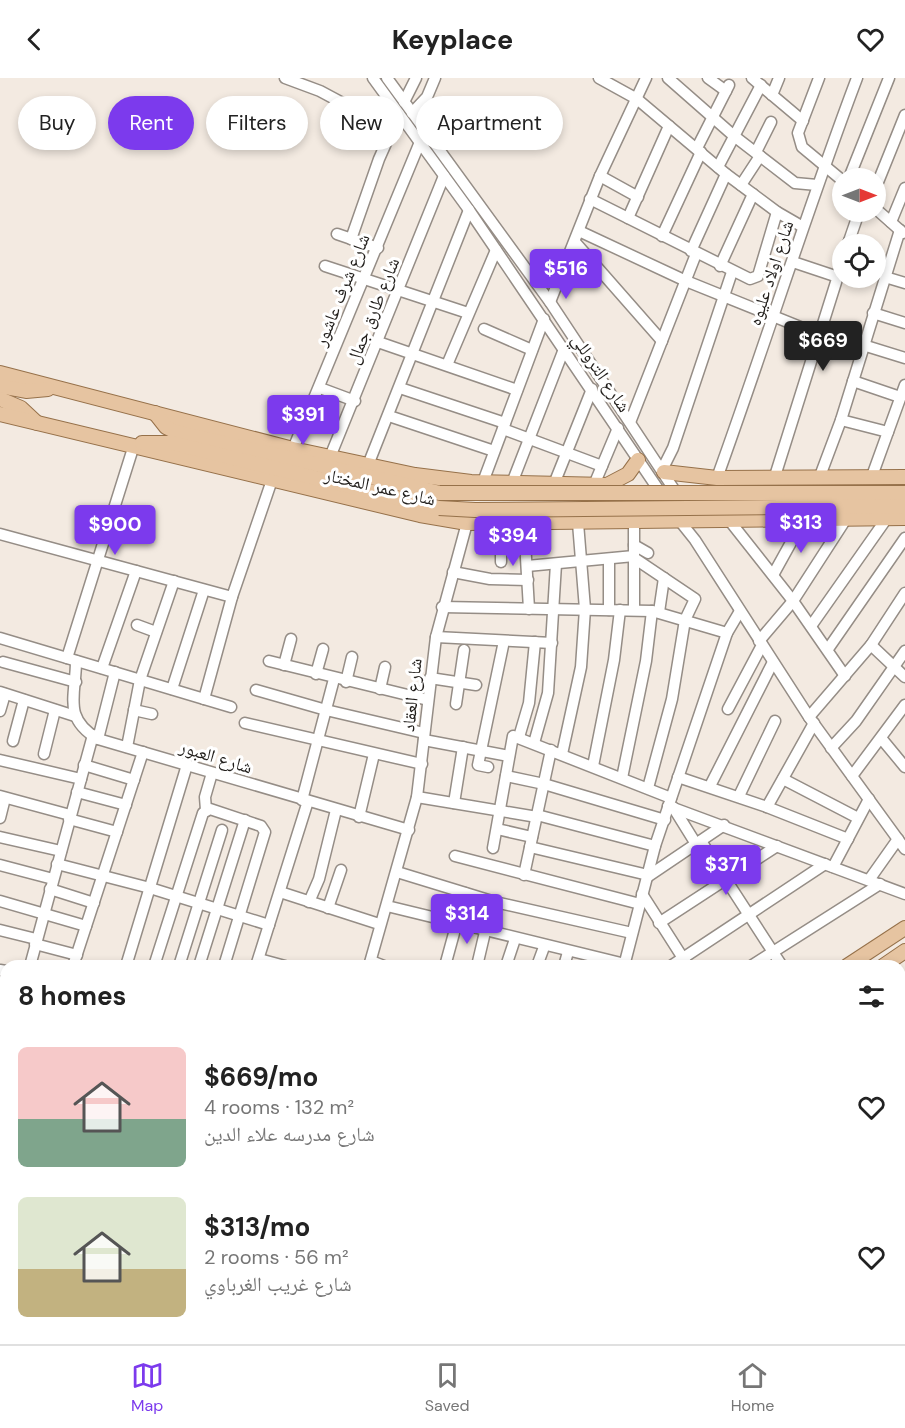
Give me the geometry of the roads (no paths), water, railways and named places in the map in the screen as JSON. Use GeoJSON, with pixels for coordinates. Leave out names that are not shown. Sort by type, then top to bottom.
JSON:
{"type":"FeatureCollection","features":[{"type":"Feature","properties":{"kind":"main road","name":"شارع عمر المختار"},"geometry":{"type":"LineString","coordinates":[[0,373],[293,449],[415,475],[477,482],[594,485],[613,483]]}},
{"type":"Feature","properties":{"kind":"main road"},"geometry":{"type":"LineString","coordinates":[[0,386],[26,391],[56,388]]}},
{"type":"Feature","properties":{"kind":"main road"},"geometry":{"type":"LineString","coordinates":[[0,399],[21,408],[37,423]]}},
{"type":"Feature","properties":{"kind":"main road"},"geometry":{"type":"LineString","coordinates":[[155,413],[161,423],[176,432],[440,493],[778,500],[905,506]]}},
{"type":"Feature","properties":{"kind":"main road","name":"شارع عمر المختار"},"geometry":{"type":"LineString","coordinates":[[0,414],[420,515],[467,523],[905,518]]}},
{"type":"Feature","properties":{"kind":"main road"},"geometry":{"type":"LineString","coordinates":[[134,445],[172,443],[439,508],[475,510],[778,500],[905,493]]}},
{"type":"Feature","properties":{"kind":"main road"},"geometry":{"type":"LineString","coordinates":[[615,522],[620,516],[624,502],[619,488],[613,483],[628,474],[638,460]]}},
{"type":"Feature","properties":{"kind":"main road"},"geometry":{"type":"LineString","coordinates":[[663,471],[723,477],[905,477]]}},
{"type":"Feature","properties":{"kind":"main road"},"geometry":{"type":"LineString","coordinates":[[723,477],[722,502],[729,520]]}},
{"type":"Feature","properties":{"kind":"main road"},"geometry":{"type":"LineString","coordinates":[[467,523],[461,505],[464,492],[477,482]]}},
{"type":"Feature","properties":{"kind":"main road"},"geometry":{"type":"LineString","coordinates":[[856,960],[905,928]]}},
{"type":"Feature","properties":{"kind":"main road"},"geometry":{"type":"LineString","coordinates":[[892,960],[905,951]]}},
{"type":"Feature","properties":{"kind":"street"},"geometry":{"type":"LineString","coordinates":[[289,78],[329,96]]}},
{"type":"Feature","properties":{"kind":"street","name":"شارع التروللي"},"geometry":{"type":"LineString","coordinates":[[373,78],[386,96]]}},
{"type":"Feature","properties":{"kind":"street"},"geometry":{"type":"LineString","coordinates":[[404,102],[416,78]]}},
{"type":"Feature","properties":{"kind":"street"},"geometry":{"type":"LineString","coordinates":[[412,113],[427,98],[435,78]]}},
{"type":"Feature","properties":{"kind":"street"},"geometry":{"type":"LineString","coordinates":[[550,302],[590,199],[646,78]]}},
{"type":"Feature","properties":{"kind":"street"},"geometry":{"type":"LineString","coordinates":[[668,78],[734,136],[795,183],[817,185]]}},
{"type":"Feature","properties":{"kind":"street"},"geometry":{"type":"LineString","coordinates":[[662,236],[727,88],[708,78]]}},
{"type":"Feature","properties":{"kind":"street"},"geometry":{"type":"LineString","coordinates":[[772,95],[779,78]]}},
{"type":"Feature","properties":{"kind":"street"},"geometry":{"type":"LineString","coordinates":[[819,78],[798,133],[800,144],[832,172]]}},
{"type":"Feature","properties":{"kind":"street","name":"شارع اولاد عليوه"},"geometry":{"type":"LineString","coordinates":[[723,477],[817,185],[857,78]]}},
{"type":"Feature","properties":{"kind":"street"},"geometry":{"type":"LineString","coordinates":[[853,168],[889,78]]}},
{"type":"Feature","properties":{"kind":"street","name":"شارع التروللي"},"geometry":{"type":"LineString","coordinates":[[389,79],[400,96]]}},
{"type":"Feature","properties":{"kind":"street"},"geometry":{"type":"LineString","coordinates":[[603,79],[637,99],[741,185],[777,212],[803,227]]}},
{"type":"Feature","properties":{"kind":"street"},"geometry":{"type":"LineString","coordinates":[[631,420],[686,281],[722,170],[756,82],[803,121]]}},
{"type":"Feature","properties":{"kind":"street","name":"شارع التروللي"},"geometry":{"type":"LineString","coordinates":[[404,102],[550,302],[631,420],[694,520],[695,540]]}},
{"type":"Feature","properties":{"kind":"street"},"geometry":{"type":"LineString","coordinates":[[884,168],[905,115]]}},
{"type":"Feature","properties":{"kind":"street","name":"شارع التروللي"},"geometry":{"type":"LineString","coordinates":[[404,121],[416,137]]}},
{"type":"Feature","properties":{"kind":"street"},"geometry":{"type":"LineString","coordinates":[[741,185],[758,154],[771,122]]}},
{"type":"Feature","properties":{"kind":"street"},"geometry":{"type":"LineString","coordinates":[[628,219],[669,126]]}},
{"type":"Feature","properties":{"kind":"street"},"geometry":{"type":"LineString","coordinates":[[351,239],[383,150]]}},
{"type":"Feature","properties":{"kind":"street","name":"شارع شرف عاشور"},"geometry":{"type":"LineString","coordinates":[[293,449],[417,150]]}},
{"type":"Feature","properties":{"kind":"street","name":"شارع التروللي"},"geometry":{"type":"LineString","coordinates":[[426,150],[695,540],[831,748],[905,849]]}},
{"type":"Feature","properties":{"kind":"street","name":"شارع طارق جمال"},"geometry":{"type":"LineString","coordinates":[[330,457],[355,401],[444,176]]}},
{"type":"Feature","properties":{"kind":"street"},"geometry":{"type":"LineString","coordinates":[[600,176],[638,197]]}},
{"type":"Feature","properties":{"kind":"street"},"geometry":{"type":"LineString","coordinates":[[886,273],[898,229],[905,188]]}},
{"type":"Feature","properties":{"kind":"street"},"geometry":{"type":"LineString","coordinates":[[720,266],[753,194]]}},
{"type":"Feature","properties":{"kind":"street"},"geometry":{"type":"LineString","coordinates":[[590,199],[750,279],[756,278],[777,212]]}},
{"type":"Feature","properties":{"kind":"street"},"geometry":{"type":"LineString","coordinates":[[368,465],[469,210]]}},
{"type":"Feature","properties":{"kind":"street"},"geometry":{"type":"LineString","coordinates":[[478,223],[488,216]]}},
{"type":"Feature","properties":{"kind":"street"},"geometry":{"type":"LineString","coordinates":[[886,218],[898,229]]}},
{"type":"Feature","properties":{"kind":"street"},"geometry":{"type":"LineString","coordinates":[[337,234],[378,248]]}},
{"type":"Feature","properties":{"kind":"street"},"geometry":{"type":"LineString","coordinates":[[577,237],[820,335]]}},
{"type":"Feature","properties":{"kind":"street"},"geometry":{"type":"LineString","coordinates":[[577,237],[662,341]]}},
{"type":"Feature","properties":{"kind":"street"},"geometry":{"type":"LineString","coordinates":[[447,364],[496,249]]}},
{"type":"Feature","properties":{"kind":"street"},"geometry":{"type":"LineString","coordinates":[[793,261],[832,275]]}},
{"type":"Feature","properties":{"kind":"street"},"geometry":{"type":"LineString","coordinates":[[325,266],[468,314]]}},
{"type":"Feature","properties":{"kind":"street"},"geometry":{"type":"LineString","coordinates":[[663,471],[673,448],[732,272]]}},
{"type":"Feature","properties":{"kind":"street"},"geometry":{"type":"LineString","coordinates":[[886,277],[905,284]]}},
{"type":"Feature","properties":{"kind":"street"},"geometry":{"type":"LineString","coordinates":[[776,476],[834,288]]}},
{"type":"Feature","properties":{"kind":"street"},"geometry":{"type":"LineString","coordinates":[[820,476],[841,420],[881,288]]}},
{"type":"Feature","properties":{"kind":"street"},"geometry":{"type":"LineString","coordinates":[[873,314],[905,323]]}},
{"type":"Feature","properties":{"kind":"street"},"geometry":{"type":"LineString","coordinates":[[477,482],[495,451],[544,320]]}},
{"type":"Feature","properties":{"kind":"street"},"geometry":{"type":"LineString","coordinates":[[484,329],[532,350]]}},
{"type":"Feature","properties":{"kind":"street"},"geometry":{"type":"LineString","coordinates":[[378,342],[518,390]]}},
{"type":"Feature","properties":{"kind":"street"},"geometry":{"type":"LineString","coordinates":[[863,345],[905,358]]}},
{"type":"Feature","properties":{"kind":"street"},"geometry":{"type":"LineString","coordinates":[[512,483],[564,349]]}},
{"type":"Feature","properties":{"kind":"street"},"geometry":{"type":"LineString","coordinates":[[853,381],[900,398]]}},
{"type":"Feature","properties":{"kind":"street"},"geometry":{"type":"LineString","coordinates":[[872,476],[905,385]]}},
{"type":"Feature","properties":{"kind":"street"},"geometry":{"type":"LineString","coordinates":[[320,388],[355,401]]}},
{"type":"Feature","properties":{"kind":"street"},"geometry":{"type":"LineString","coordinates":[[400,388],[504,426],[531,439],[602,466]]}},
{"type":"Feature","properties":{"kind":"street"},"geometry":{"type":"LineString","coordinates":[[554,484],[592,389]]}},
{"type":"Feature","properties":{"kind":"street"},"geometry":{"type":"LineString","coordinates":[[388,416],[495,451]]}},
{"type":"Feature","properties":{"kind":"street"},"geometry":{"type":"LineString","coordinates":[[841,420],[888,432]]}},
{"type":"Feature","properties":{"kind":"street"},"geometry":{"type":"LineString","coordinates":[[594,485],[618,428]]}},
{"type":"Feature","properties":{"kind":"street"},"geometry":{"type":"LineString","coordinates":[[95,737],[75,716],[72,706],[76,682],[72,659],[98,560],[134,445]]}},
{"type":"Feature","properties":{"kind":"street"},"geometry":{"type":"LineString","coordinates":[[204,699],[232,597],[272,480]]}},
{"type":"Feature","properties":{"kind":"street"},"geometry":{"type":"LineString","coordinates":[[811,626],[887,518]]}},
{"type":"Feature","properties":{"kind":"street"},"geometry":{"type":"LineString","coordinates":[[773,575],[804,519]]}},
{"type":"Feature","properties":{"kind":"street"},"geometry":{"type":"LineString","coordinates":[[728,710],[761,643],[793,601],[846,519]]}},
{"type":"Feature","properties":{"kind":"street"},"geometry":{"type":"LineString","coordinates":[[729,520],[793,601],[845,676]]}},
{"type":"Feature","properties":{"kind":"street"},"geometry":{"type":"LineString","coordinates":[[634,522],[634,610]]}},
{"type":"Feature","properties":{"kind":"street","name":"شارع العقاد"},"geometry":{"type":"LineString","coordinates":[[369,960],[397,872],[417,797],[436,637],[442,607],[467,523]]}},
{"type":"Feature","properties":{"kind":"street"},"geometry":{"type":"LineString","coordinates":[[524,875],[544,784],[557,752],[581,667],[585,609],[578,523]]}},
{"type":"Feature","properties":{"kind":"street"},"geometry":{"type":"LineString","coordinates":[[501,524],[501,562]]}},
{"type":"Feature","properties":{"kind":"street"},"geometry":{"type":"LineString","coordinates":[[524,524],[530,609]]}},
{"type":"Feature","properties":{"kind":"street"},"geometry":{"type":"LineString","coordinates":[[0,534],[232,597]]}},
{"type":"Feature","properties":{"kind":"street"},"geometry":{"type":"LineString","coordinates":[[828,649],[905,538]]}},
{"type":"Feature","properties":{"kind":"street"},"geometry":{"type":"LineString","coordinates":[[634,553],[694,599],[685,620],[672,699],[648,788]]}},
{"type":"Feature","properties":{"kind":"street"},"geometry":{"type":"LineString","coordinates":[[527,566],[648,553]]}},
{"type":"Feature","properties":{"kind":"street"},"geometry":{"type":"LineString","coordinates":[[593,766],[614,660],[614,610],[609,558]]}},
{"type":"Feature","properties":{"kind":"street"},"geometry":{"type":"LineString","coordinates":[[534,743],[548,693],[556,564]]}},
{"type":"Feature","properties":{"kind":"street"},"geometry":{"type":"LineString","coordinates":[[102,668],[136,571]]}},
{"type":"Feature","properties":{"kind":"street"},"geometry":{"type":"LineString","coordinates":[[453,572],[490,579],[528,580]]}},
{"type":"Feature","properties":{"kind":"street"},"geometry":{"type":"LineString","coordinates":[[622,778],[664,578]]}},
{"type":"Feature","properties":{"kind":"street"},"geometry":{"type":"LineString","coordinates":[[128,747],[140,680],[174,581]]}},
{"type":"Feature","properties":{"kind":"street"},"geometry":{"type":"LineString","coordinates":[[172,689],[204,590]]}},
{"type":"Feature","properties":{"kind":"street"},"geometry":{"type":"LineString","coordinates":[[767,807],[812,720],[871,645],[905,593]]}},
{"type":"Feature","properties":{"kind":"street"},"geometry":{"type":"LineString","coordinates":[[442,607],[656,612],[727,633]]}},
{"type":"Feature","properties":{"kind":"street"},"geometry":{"type":"LineString","coordinates":[[626,960],[647,876],[678,777],[727,633],[740,611]]}},
{"type":"Feature","properties":{"kind":"street"},"geometry":{"type":"LineString","coordinates":[[137,625],[156,632]]}},
{"type":"Feature","properties":{"kind":"street"},"geometry":{"type":"LineString","coordinates":[[436,637],[552,644]]}},
{"type":"Feature","properties":{"kind":"street"},"geometry":{"type":"LineString","coordinates":[[0,638],[231,707]]}},
{"type":"Feature","properties":{"kind":"street"},"geometry":{"type":"LineString","coordinates":[[284,665],[291,639]]}},
{"type":"Feature","properties":{"kind":"street"},"geometry":{"type":"LineString","coordinates":[[488,767],[479,765],[504,641]]}},
{"type":"Feature","properties":{"kind":"street"},"geometry":{"type":"LineString","coordinates":[[493,848],[509,756],[529,703],[535,642]]}},
{"type":"Feature","properties":{"kind":"street"},"geometry":{"type":"LineString","coordinates":[[871,645],[905,677]]}},
{"type":"Feature","properties":{"kind":"street"},"geometry":{"type":"LineString","coordinates":[[316,674],[323,649]]}},
{"type":"Feature","properties":{"kind":"street"},"geometry":{"type":"LineString","coordinates":[[456,704],[464,650]]}},
{"type":"Feature","properties":{"kind":"street"},"geometry":{"type":"LineString","coordinates":[[831,748],[856,721],[905,651]]}},
{"type":"Feature","properties":{"kind":"street"},"geometry":{"type":"LineString","coordinates":[[346,681],[352,657]]}},
{"type":"Feature","properties":{"kind":"street"},"geometry":{"type":"LineString","coordinates":[[269,661],[334,679],[428,700]]}},
{"type":"Feature","properties":{"kind":"street"},"geometry":{"type":"LineString","coordinates":[[3,662],[76,682]]}},
{"type":"Feature","properties":{"kind":"street"},"geometry":{"type":"LineString","coordinates":[[710,786],[773,662]]}},
{"type":"Feature","properties":{"kind":"street"},"geometry":{"type":"LineString","coordinates":[[380,689],[385,668]]}},
{"type":"Feature","properties":{"kind":"street"},"geometry":{"type":"LineString","coordinates":[[31,960],[84,765],[95,737],[114,672]]}},
{"type":"Feature","properties":{"kind":"street"},"geometry":{"type":"LineString","coordinates":[[430,678],[476,685]]}},
{"type":"Feature","properties":{"kind":"street"},"geometry":{"type":"LineString","coordinates":[[259,960],[305,801],[334,679]]}},
{"type":"Feature","properties":{"kind":"street"},"geometry":{"type":"LineString","coordinates":[[256,690],[424,737],[509,756]]}},
{"type":"Feature","properties":{"kind":"street"},"geometry":{"type":"LineString","coordinates":[[0,711],[3,693],[75,716]]}},
{"type":"Feature","properties":{"kind":"street"},"geometry":{"type":"LineString","coordinates":[[13,741],[24,700]]}},
{"type":"Feature","properties":{"kind":"street"},"geometry":{"type":"LineString","coordinates":[[44,754],[55,710]]}},
{"type":"Feature","properties":{"kind":"street"},"geometry":{"type":"LineString","coordinates":[[134,710],[152,714]]}},
{"type":"Feature","properties":{"kind":"street"},"geometry":{"type":"LineString","coordinates":[[852,776],[903,714]]}},
{"type":"Feature","properties":{"kind":"street"},"geometry":{"type":"LineString","coordinates":[[739,796],[776,721]]}},
{"type":"Feature","properties":{"kind":"street"},"geometry":{"type":"LineString","coordinates":[[245,723],[422,764]]}},
{"type":"Feature","properties":{"kind":"street","name":"شارع العبور"},"geometry":{"type":"LineString","coordinates":[[95,737],[409,830]]}},
{"type":"Feature","properties":{"kind":"street"},"geometry":{"type":"LineString","coordinates":[[516,737],[648,788],[671,803],[724,825],[905,894]]}},
{"type":"Feature","properties":{"kind":"street"},"geometry":{"type":"LineString","coordinates":[[881,738],[905,767]]}},
{"type":"Feature","properties":{"kind":"street"},"geometry":{"type":"LineString","coordinates":[[454,803],[463,747]]}},
{"type":"Feature","properties":{"kind":"street"},"geometry":{"type":"LineString","coordinates":[[75,960],[142,752]]}},
{"type":"Feature","properties":{"kind":"street"},"geometry":{"type":"LineString","coordinates":[[359,817],[374,754]]}},
{"type":"Feature","properties":{"kind":"street"},"geometry":{"type":"LineString","coordinates":[[0,760],[81,778]]}},
{"type":"Feature","properties":{"kind":"street"},"geometry":{"type":"LineString","coordinates":[[84,765],[134,780]]}},
{"type":"Feature","properties":{"kind":"street"},"geometry":{"type":"LineString","coordinates":[[128,960],[187,765]]}},
{"type":"Feature","properties":{"kind":"street"},"geometry":{"type":"LineString","coordinates":[[156,960],[206,810],[205,797],[212,773]]}},
{"type":"Feature","properties":{"kind":"street"},"geometry":{"type":"LineString","coordinates":[[506,776],[544,784],[664,820]]}},
{"type":"Feature","properties":{"kind":"street"},"geometry":{"type":"LineString","coordinates":[[678,777],[739,796],[848,839]]}},
{"type":"Feature","properties":{"kind":"street"},"geometry":{"type":"LineString","coordinates":[[783,779],[858,818]]}},
{"type":"Feature","properties":{"kind":"street"},"geometry":{"type":"LineString","coordinates":[[77,792],[126,805]]}},
{"type":"Feature","properties":{"kind":"street"},"geometry":{"type":"LineString","coordinates":[[0,817],[3,797],[117,832]]}},
{"type":"Feature","properties":{"kind":"street"},"geometry":{"type":"LineString","coordinates":[[417,797],[537,816],[656,846]]}},
{"type":"Feature","properties":{"kind":"street"},"geometry":{"type":"LineString","coordinates":[[688,960],[748,915],[829,865],[848,839],[869,799]]}},
{"type":"Feature","properties":{"kind":"street"},"geometry":{"type":"LineString","coordinates":[[671,803],[726,879],[778,960]]}},
{"type":"Feature","properties":{"kind":"street"},"geometry":{"type":"LineString","coordinates":[[206,810],[213,809],[245,820],[261,826],[265,832],[226,960]]}},
{"type":"Feature","properties":{"kind":"street"},"geometry":{"type":"LineString","coordinates":[[309,902],[319,879],[336,810]]}},
{"type":"Feature","properties":{"kind":"street"},"geometry":{"type":"LineString","coordinates":[[200,960],[245,820]]}},
{"type":"Feature","properties":{"kind":"street"},"geometry":{"type":"LineString","coordinates":[[497,829],[531,842],[647,876],[724,825]]}},
{"type":"Feature","properties":{"kind":"street"},"geometry":{"type":"LineString","coordinates":[[181,960],[222,830]]}},
{"type":"Feature","properties":{"kind":"street"},"geometry":{"type":"LineString","coordinates":[[0,837],[61,851]]}},
{"type":"Feature","properties":{"kind":"street"},"geometry":{"type":"LineString","coordinates":[[760,960],[874,882],[898,839]]}},
{"type":"Feature","properties":{"kind":"street"},"geometry":{"type":"LineString","coordinates":[[659,922],[777,846]]}},
{"type":"Feature","properties":{"kind":"street"},"geometry":{"type":"LineString","coordinates":[[455,856],[524,875],[641,899],[684,960]]}},
{"type":"Feature","properties":{"kind":"street"},"geometry":{"type":"LineString","coordinates":[[57,864],[150,888],[269,925]]}},
{"type":"Feature","properties":{"kind":"street"},"geometry":{"type":"LineString","coordinates":[[0,865],[94,903]]}},
{"type":"Feature","properties":{"kind":"street"},"geometry":{"type":"LineString","coordinates":[[328,908],[341,870]]}},
{"type":"Feature","properties":{"kind":"street"},"geometry":{"type":"LineString","coordinates":[[397,872],[465,893],[633,933]]}},
{"type":"Feature","properties":{"kind":"street","name":"شارع العقاد"},"geometry":{"type":"LineString","coordinates":[[369,960],[387,884],[397,872]]}},
{"type":"Feature","properties":{"kind":"street"},"geometry":{"type":"LineString","coordinates":[[280,892],[376,923]]}},
{"type":"Feature","properties":{"kind":"street"},"geometry":{"type":"LineString","coordinates":[[447,960],[465,893]]}},
{"type":"Feature","properties":{"kind":"street"},"geometry":{"type":"LineString","coordinates":[[0,901],[86,926]]}},
{"type":"Feature","properties":{"kind":"street"},"geometry":{"type":"LineString","coordinates":[[387,906],[568,952],[589,960]]}},
{"type":"Feature","properties":{"kind":"street"},"geometry":{"type":"LineString","coordinates":[[0,930],[36,941],[73,960]]}},
{"type":"Feature","properties":{"kind":"street"},"geometry":{"type":"LineString","coordinates":[[478,960],[485,932]]}},
{"type":"Feature","properties":{"kind":"street"},"geometry":{"type":"LineString","coordinates":[[508,960],[515,939]]}},
{"type":"Feature","properties":{"kind":"street"},"geometry":{"type":"LineString","coordinates":[[539,960],[544,946]]}},
{"type":"Feature","properties":{"kind":"street"},"geometry":{"type":"LineString","coordinates":[[566,960],[568,952]]}}]}
